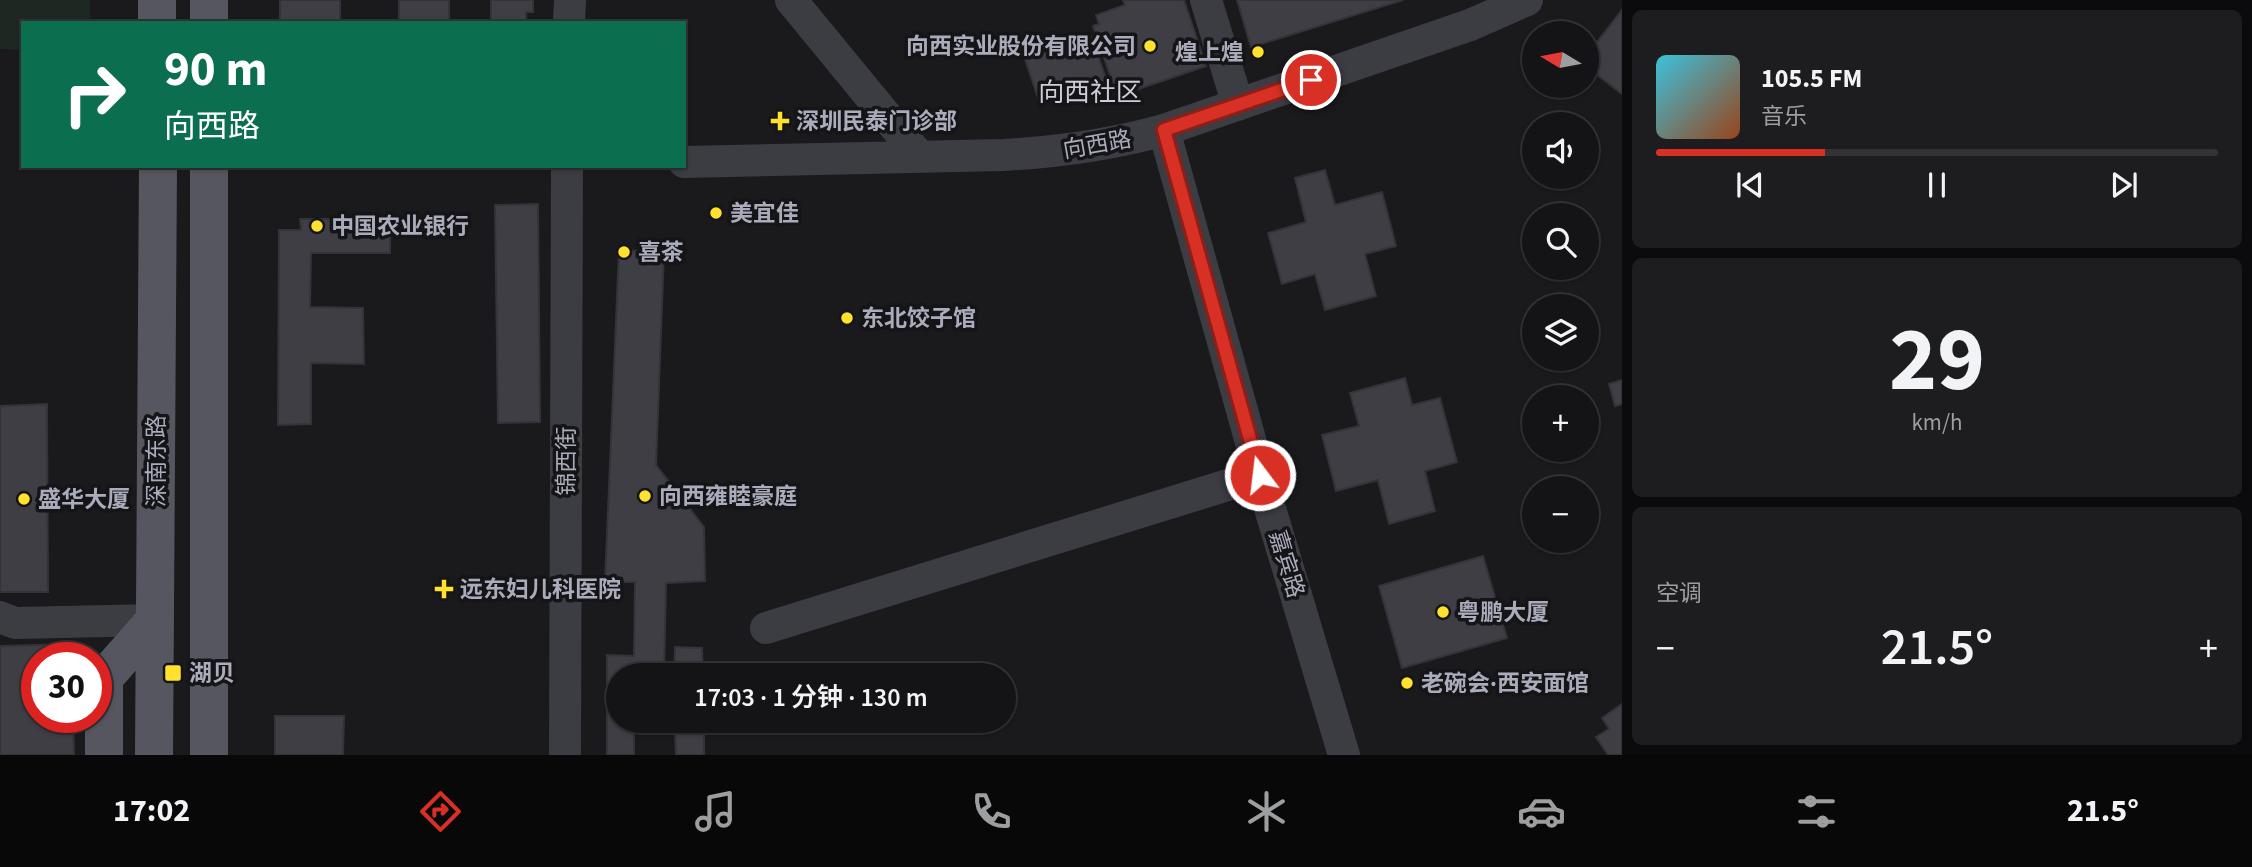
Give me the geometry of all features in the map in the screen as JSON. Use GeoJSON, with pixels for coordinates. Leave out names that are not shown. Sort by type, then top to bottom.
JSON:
{"type":"FeatureCollection","features":[{"type":"Feature","properties":{"kind":"main road"},"geometry":{"type":"LineString","coordinates":[[157,0],[157,21]]}},
{"type":"Feature","properties":{"kind":"main road"},"geometry":{"type":"LineString","coordinates":[[209,0],[209,21]]}},
{"type":"Feature","properties":{"kind":"main road","name":"深南东路"},"geometry":{"type":"LineString","coordinates":[[154,755],[158,168]]}},
{"type":"Feature","properties":{"kind":"main road"},"geometry":{"type":"LineString","coordinates":[[209,168],[209,755]]}},
{"type":"Feature","properties":{"kind":"main road"},"geometry":{"type":"LineString","coordinates":[[104,755],[104,678],[155,620]]}},
{"type":"Feature","properties":{"kind":"street"},"geometry":{"type":"LineString","coordinates":[[569,21],[570,0]]}},
{"type":"Feature","properties":{"kind":"street"},"geometry":{"type":"LineString","coordinates":[[791,0],[920,158]]}},
{"type":"Feature","properties":{"kind":"street"},"geometry":{"type":"LineString","coordinates":[[1206,0],[1238,105]]}},
{"type":"Feature","properties":{"kind":"street","name":"向西路"},"geometry":{"type":"LineString","coordinates":[[686,162],[920,158],[1082,150],[1164,130],[1238,105],[1476,11],[1528,0]]}},
{"type":"Feature","properties":{"kind":"street","name":"嘉宾路"},"geometry":{"type":"LineString","coordinates":[[1164,130],[1260,475],[1344,755]]}},
{"type":"Feature","properties":{"kind":"street","name":"锦西街"},"geometry":{"type":"LineString","coordinates":[[565,755],[567,168]]}},
{"type":"Feature","properties":{"kind":"street"},"geometry":{"type":"LineString","coordinates":[[766,628],[1260,475]]}},
{"type":"Feature","properties":{"kind":"street"},"geometry":{"type":"LineString","coordinates":[[0,617],[15,622],[155,620]]}},
{"type":"Feature","properties":{"kind":"shaded area"},"geometry":{"type":"Polygon","coordinates":[[[0,0],[90,0],[90,21],[21,21],[21,50],[0,49],[0,0]]]}},
{"type":"Feature","properties":{"kind":"building"},"geometry":{"type":"Polygon","coordinates":[[[280,0],[340,0],[340,21],[280,21],[280,0]]]}},
{"type":"Feature","properties":{"kind":"building"},"geometry":{"type":"Polygon","coordinates":[[[399,0],[449,0],[449,21],[399,21],[399,0]]]}},
{"type":"Feature","properties":{"kind":"building"},"geometry":{"type":"Polygon","coordinates":[[[491,0],[533,0],[533,12],[526,12],[526,21],[491,21],[491,0]]]}},
{"type":"Feature","properties":{"kind":"building","name":"向西实业股份有限公司"},"geometry":{"type":"Polygon","coordinates":[[[1123,0],[1184,0],[1206,66],[1124,94],[1120,82],[1113,84],[1093,26],[1099,24],[1096,15],[1125,5],[1123,0]]]}},
{"type":"Feature","properties":{"kind":"building"},"geometry":{"type":"Polygon","coordinates":[[[1237,0],[1403,0],[1251,47],[1237,0]]]}},
{"type":"Feature","properties":{"kind":"building"},"geometry":{"type":"Polygon","coordinates":[[[1622,10],[1622,94],[1600,77],[1600,38],[1622,10]]]}},
{"type":"Feature","properties":{"kind":"building"},"geometry":{"type":"Polygon","coordinates":[[[1091,36],[1107,81],[1040,104],[1025,59],[1091,36]]]}},
{"type":"Feature","properties":{"kind":"building"},"geometry":{"type":"Polygon","coordinates":[[[1325,170],[1335,205],[1382,192],[1396,246],[1365,254],[1376,296],[1325,310],[1315,274],[1282,284],[1268,233],[1306,222],[1295,178],[1325,170]]]}},
{"type":"Feature","properties":{"kind":"building"},"geometry":{"type":"Polygon","coordinates":[[[538,204],[540,422],[498,423],[495,205],[538,204]]]}},
{"type":"Feature","properties":{"kind":"building"},"geometry":{"type":"Polygon","coordinates":[[[300,219],[338,219],[338,226],[390,228],[390,253],[311,253],[310,307],[363,308],[364,364],[311,363],[311,424],[278,425],[279,230],[301,230],[300,219]]]}},
{"type":"Feature","properties":{"kind":"building","name":"向西雍睦豪庭"},"geometry":{"type":"Polygon","coordinates":[[[619,250],[664,252],[656,465],[704,527],[705,581],[666,583],[664,663],[607,663],[607,655],[634,656],[635,582],[605,582],[619,250]]]}},
{"type":"Feature","properties":{"kind":"building"},"geometry":{"type":"Polygon","coordinates":[[[1405,378],[1412,405],[1440,398],[1457,462],[1425,471],[1435,511],[1389,524],[1378,480],[1336,491],[1322,435],[1359,426],[1350,393],[1405,378]]]}},
{"type":"Feature","properties":{"kind":"building"},"geometry":{"type":"Polygon","coordinates":[[[1622,380],[1622,404],[1615,406],[1609,384],[1622,380]]]}},
{"type":"Feature","properties":{"kind":"building","name":"盛华大厦"},"geometry":{"type":"Polygon","coordinates":[[[47,404],[48,592],[0,592],[0,406],[47,404]]]}},
{"type":"Feature","properties":{"kind":"building","name":"粤鹏大厦"},"geometry":{"type":"Polygon","coordinates":[[[1483,556],[1507,638],[1402,668],[1379,586],[1483,556]]]}},
{"type":"Feature","properties":{"kind":"building"},"geometry":{"type":"Polygon","coordinates":[[[21,645],[21,733],[73,733],[74,755],[0,755],[0,646],[21,645]]]}},
{"type":"Feature","properties":{"kind":"building"},"geometry":{"type":"Polygon","coordinates":[[[675,647],[702,648],[703,663],[674,663],[675,647]]]}},
{"type":"Feature","properties":{"kind":"building"},"geometry":{"type":"Polygon","coordinates":[[[1622,704],[1622,755],[1608,755],[1596,737],[1609,729],[1602,718],[1622,704]]]}},
{"type":"Feature","properties":{"kind":"building"},"geometry":{"type":"Polygon","coordinates":[[[275,716],[344,716],[343,755],[275,755],[275,716]]]}},
{"type":"Feature","properties":{"kind":"building","name":"向西雍睦豪庭"},"geometry":{"type":"Polygon","coordinates":[[[607,733],[634,733],[634,755],[607,755],[607,733]]]}},
{"type":"Feature","properties":{"kind":"building","name":"向西雍睦豪庭"},"geometry":{"type":"Polygon","coordinates":[[[675,733],[704,733],[704,755],[676,755],[675,733]]]}},
{"type":"Feature","properties":{"kind":"place","name":"向西实业股份有限公司"},"geometry":{"type":"Point","coordinates":[1150,46]}},
{"type":"Feature","properties":{"kind":"place","name":"煌上煌"},"geometry":{"type":"Point","coordinates":[1258,52]}},
{"type":"Feature","properties":{"kind":"place","name":"深圳民泰门诊部"},"geometry":{"type":"Point","coordinates":[780,121]}},
{"type":"Feature","properties":{"kind":"place","name":"美宜佳"},"geometry":{"type":"Point","coordinates":[716,213]}},
{"type":"Feature","properties":{"kind":"place","name":"中国农业银行"},"geometry":{"type":"Point","coordinates":[317,226]}},
{"type":"Feature","properties":{"kind":"place","name":"喜茶"},"geometry":{"type":"Point","coordinates":[624,252]}},
{"type":"Feature","properties":{"kind":"place","name":"东北饺子馆"},"geometry":{"type":"Point","coordinates":[847,318]}},
{"type":"Feature","properties":{"kind":"place","name":"向西雍睦豪庭"},"geometry":{"type":"Point","coordinates":[645,496]}},
{"type":"Feature","properties":{"kind":"place","name":"盛华大厦"},"geometry":{"type":"Point","coordinates":[24,499]}},
{"type":"Feature","properties":{"kind":"place","name":"远东妇儿科医院"},"geometry":{"type":"Point","coordinates":[444,589]}},
{"type":"Feature","properties":{"kind":"place","name":"粤鹏大厦"},"geometry":{"type":"Point","coordinates":[1443,612]}},
{"type":"Feature","properties":{"kind":"place","name":"湖贝"},"geometry":{"type":"Point","coordinates":[173,673]}},
{"type":"Feature","properties":{"kind":"place","name":"老碗会·西安面馆"},"geometry":{"type":"Point","coordinates":[1407,683]}},
{"type":"Feature","properties":{"kind":"district","name":"向西社区"},"geometry":{"type":"Point","coordinates":[1090,92]}},
{"type":"Feature","properties":{"kind":"route"},"geometry":{"type":"LineString","coordinates":[[1260,475],[1164,130],[1311,80]]}}]}
